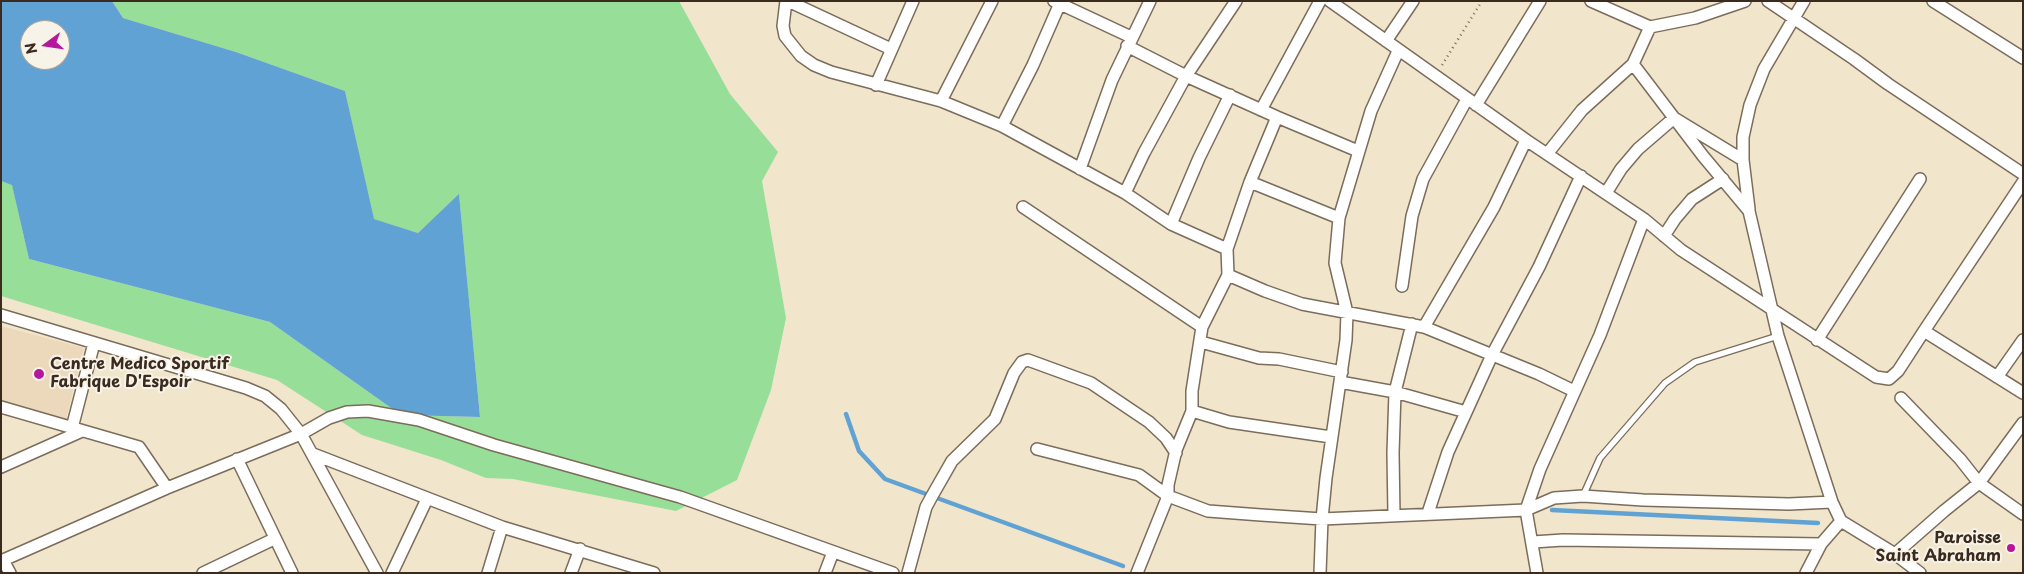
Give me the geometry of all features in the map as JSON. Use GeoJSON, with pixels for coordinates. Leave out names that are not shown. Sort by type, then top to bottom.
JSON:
{"type":"FeatureCollection","features":[{"type":"Feature","properties":{"kind":"street"},"geometry":{"type":"LineString","coordinates":[[891,49],[787,1],[783,26],[785,36],[801,56],[814,65],[830,72],[941,101],[1002,126],[1080,170],[1126,193],[1171,224],[1227,249]]}},
{"type":"Feature","properties":{"kind":"street"},"geometry":{"type":"LineString","coordinates":[[876,85],[913,1]]}},
{"type":"Feature","properties":{"kind":"street"},"geometry":{"type":"LineString","coordinates":[[941,101],[992,1]]}},
{"type":"Feature","properties":{"kind":"street"},"geometry":{"type":"LineString","coordinates":[[1080,170],[1096,121],[1129,42],[1150,1]]}},
{"type":"Feature","properties":{"kind":"street"},"geometry":{"type":"LineString","coordinates":[[1126,193],[1144,153],[1186,76],[1236,1]]}},
{"type":"Feature","properties":{"kind":"street"},"geometry":{"type":"LineString","coordinates":[[1261,110],[1320,1]]}},
{"type":"Feature","properties":{"kind":"street"},"geometry":{"type":"LineString","coordinates":[[1330,1],[1526,140],[1644,219],[1681,250],[1773,312],[1876,377],[1889,379],[1898,371],[2023,182]]}},
{"type":"Feature","properties":{"kind":"street"},"geometry":{"type":"LineString","coordinates":[[1386,41],[1413,1]]}},
{"type":"Feature","properties":{"kind":"street"},"geometry":{"type":"LineString","coordinates":[[1402,286],[1412,216],[1423,179],[1540,1]]}},
{"type":"Feature","properties":{"kind":"street"},"geometry":{"type":"LineString","coordinates":[[1591,1],[1650,27],[1695,18],[1745,1]]}},
{"type":"Feature","properties":{"kind":"street"},"geometry":{"type":"LineString","coordinates":[[1768,1],[2023,174]]}},
{"type":"Feature","properties":{"kind":"street"},"geometry":{"type":"LineString","coordinates":[[1804,1],[1764,69],[1750,105],[1743,137],[1743,160],[1749,211],[1778,336],[1832,502],[1841,521],[1895,554],[1920,573]]}},
{"type":"Feature","properties":{"kind":"street"},"geometry":{"type":"LineString","coordinates":[[1934,1],[2023,58]]}},
{"type":"Feature","properties":{"kind":"street"},"geometry":{"type":"LineString","coordinates":[[1002,126],[1033,65],[1058,2],[1186,76],[1277,118],[1358,151]]}},
{"type":"Feature","properties":{"kind":"street"},"geometry":{"type":"LineString","coordinates":[[1547,154],[1582,110],[1633,64],[1650,27]]}},
{"type":"Feature","properties":{"kind":"street"},"geometry":{"type":"LineString","coordinates":[[1320,573],[1322,518],[1331,436],[1346,340],[1347,313],[1335,263],[1339,218],[1371,111],[1398,51]]}},
{"type":"Feature","properties":{"kind":"street"},"geometry":{"type":"LineString","coordinates":[[1633,64],[1749,211]]}},
{"type":"Feature","properties":{"kind":"street"},"geometry":{"type":"LineString","coordinates":[[1171,224],[1199,158],[1230,95]]}},
{"type":"Feature","properties":{"kind":"street"},"geometry":{"type":"LineString","coordinates":[[1137,573],[1168,496],[1168,485],[1176,452],[1192,411],[1192,391],[1202,326],[1228,275],[1227,249],[1250,182],[1277,118]]}},
{"type":"Feature","properties":{"kind":"street"},"geometry":{"type":"LineString","coordinates":[[1674,118],[1743,160]]}},
{"type":"Feature","properties":{"kind":"street"},"geometry":{"type":"LineString","coordinates":[[1606,193],[1621,169],[1638,149],[1674,118]]}},
{"type":"Feature","properties":{"kind":"street"},"geometry":{"type":"LineString","coordinates":[[1394,515],[1393,453],[1395,392],[1418,326],[1494,207],[1526,140]]}},
{"type":"Feature","properties":{"kind":"street"},"geometry":{"type":"LineString","coordinates":[[1428,513],[1448,452],[1466,412],[1492,355],[1539,267],[1581,176]]}},
{"type":"Feature","properties":{"kind":"street"},"geometry":{"type":"LineString","coordinates":[[1664,236],[1675,219],[1692,200],[1723,179]]}},
{"type":"Feature","properties":{"kind":"street"},"geometry":{"type":"LineString","coordinates":[[1817,340],[1920,179]]}},
{"type":"Feature","properties":{"kind":"street"},"geometry":{"type":"LineString","coordinates":[[1250,182],[1339,218]]}},
{"type":"Feature","properties":{"kind":"street"},"geometry":{"type":"LineString","coordinates":[[1023,207],[1202,326]]}},
{"type":"Feature","properties":{"kind":"street"},"geometry":{"type":"LineString","coordinates":[[1537,573],[1526,510],[1540,469],[1600,335],[1644,219]]}},
{"type":"Feature","properties":{"kind":"street"},"geometry":{"type":"LineString","coordinates":[[1228,275],[1264,291],[1302,304],[1418,326],[1539,374],[1574,391]]}},
{"type":"Feature","properties":{"kind":"street"},"geometry":{"type":"LineString","coordinates":[[1,315],[246,388],[259,394],[281,409],[301,434],[377,573]]}},
{"type":"Feature","properties":{"kind":"street"},"geometry":{"type":"LineString","coordinates":[[1924,331],[2023,393]]}},
{"type":"Feature","properties":{"kind":"street"},"geometry":{"type":"LineString","coordinates":[[1997,377],[2023,340]]}},
{"type":"Feature","properties":{"kind":"street"},"geometry":{"type":"LineString","coordinates":[[1201,342],[1259,358],[1279,359],[1466,412]]}},
{"type":"Feature","properties":{"kind":"street"},"geometry":{"type":"LineString","coordinates":[[77,430],[94,343]]}},
{"type":"Feature","properties":{"kind":"street"},"geometry":{"type":"LineString","coordinates":[[908,573],[926,507],[952,461],[995,419],[1014,373],[1022,362],[1028,360],[1091,383],[1148,422],[1166,438],[1176,452]]}},
{"type":"Feature","properties":{"kind":"street"},"geometry":{"type":"LineString","coordinates":[[1901,398],[1960,459],[1979,484],[2023,514]]}},
{"type":"Feature","properties":{"kind":"street"},"geometry":{"type":"LineString","coordinates":[[1,408],[139,447],[167,488]]}},
{"type":"Feature","properties":{"kind":"street"},"geometry":{"type":"LineString","coordinates":[[10,573],[2,560],[167,488],[301,434],[328,418],[347,412],[368,411],[419,420],[494,445],[680,497],[893,573]]}},
{"type":"Feature","properties":{"kind":"street"},"geometry":{"type":"LineString","coordinates":[[1192,411],[1229,422],[1331,436]]}},
{"type":"Feature","properties":{"kind":"street"},"geometry":{"type":"LineString","coordinates":[[1895,554],[1944,511],[1979,484],[2023,423]]}},
{"type":"Feature","properties":{"kind":"street"},"geometry":{"type":"LineString","coordinates":[[1,466],[77,430]]}},
{"type":"Feature","properties":{"kind":"street"},"geometry":{"type":"LineString","coordinates":[[1037,449],[1140,475],[1168,496],[1208,511],[1322,518],[1526,510],[1554,498],[1584,496],[1643,500],[1788,504],[1832,502]]}},
{"type":"Feature","properties":{"kind":"street"},"geometry":{"type":"LineString","coordinates":[[312,454],[502,527],[580,549],[654,573]]}},
{"type":"Feature","properties":{"kind":"street"},"geometry":{"type":"LineString","coordinates":[[237,459],[292,573]]}},
{"type":"Feature","properties":{"kind":"street"},"geometry":{"type":"LineString","coordinates":[[392,573],[427,499]]}},
{"type":"Feature","properties":{"kind":"street"},"geometry":{"type":"LineString","coordinates":[[1806,573],[1821,544],[1841,521]]}},
{"type":"Feature","properties":{"kind":"street"},"geometry":{"type":"LineString","coordinates":[[488,573],[502,527]]}},
{"type":"Feature","properties":{"kind":"street"},"geometry":{"type":"LineString","coordinates":[[203,573],[274,539]]}},
{"type":"Feature","properties":{"kind":"street"},"geometry":{"type":"LineString","coordinates":[[1533,542],[1563,540],[1821,544]]}},
{"type":"Feature","properties":{"kind":"street"},"geometry":{"type":"LineString","coordinates":[[571,573],[580,549]]}},
{"type":"Feature","properties":{"kind":"street"},"geometry":{"type":"LineString","coordinates":[[825,573],[833,552]]}},
{"type":"Feature","properties":{"kind":"lane"},"geometry":{"type":"LineString","coordinates":[[1584,496],[1600,458],[1665,383],[1695,362],[1778,336]]}},
{"type":"Feature","properties":{"kind":"path"},"geometry":{"type":"LineString","coordinates":[[1434,76],[1482,1]]}},
{"type":"Feature","properties":{"kind":"shaded area","name":"Centre Medico Sportif Fabrique D'Espoir"},"geometry":{"type":"Polygon","coordinates":[[[1,326],[84,348],[66,419],[1,400],[1,326]]]}},
{"type":"Feature","properties":{"kind":"green space"},"geometry":{"type":"Polygon","coordinates":[[[112,1],[679,1],[730,94],[778,152],[762,181],[786,318],[771,390],[737,480],[676,511],[513,479],[486,478],[441,460],[362,435],[277,380],[1,296],[1,181],[12,184],[29,259],[270,322],[401,415],[480,417],[459,195],[418,233],[373,219],[345,91],[236,52],[123,18],[112,1]]]}},
{"type":"Feature","properties":{"kind":"water"},"geometry":{"type":"Polygon","coordinates":[[[1,1],[112,1],[123,18],[236,52],[345,91],[374,219],[418,233],[459,194],[480,417],[401,415],[270,322],[29,259],[12,185],[1,181],[1,1]]]}},
{"type":"Feature","properties":{"kind":"waterway"},"geometry":{"type":"LineString","coordinates":[[846,414],[859,451],[885,479],[1123,566]]}},
{"type":"Feature","properties":{"kind":"waterway"},"geometry":{"type":"LineString","coordinates":[[1552,510],[1818,523]]}},
{"type":"Feature","properties":{"kind":"place","name":"Centre Medico Sportif Fabrique D'Espoir"},"geometry":{"type":"Point","coordinates":[39,374]}},
{"type":"Feature","properties":{"kind":"place","name":"Paroisse Saint Abraham"},"geometry":{"type":"Point","coordinates":[2011,548]}}]}
